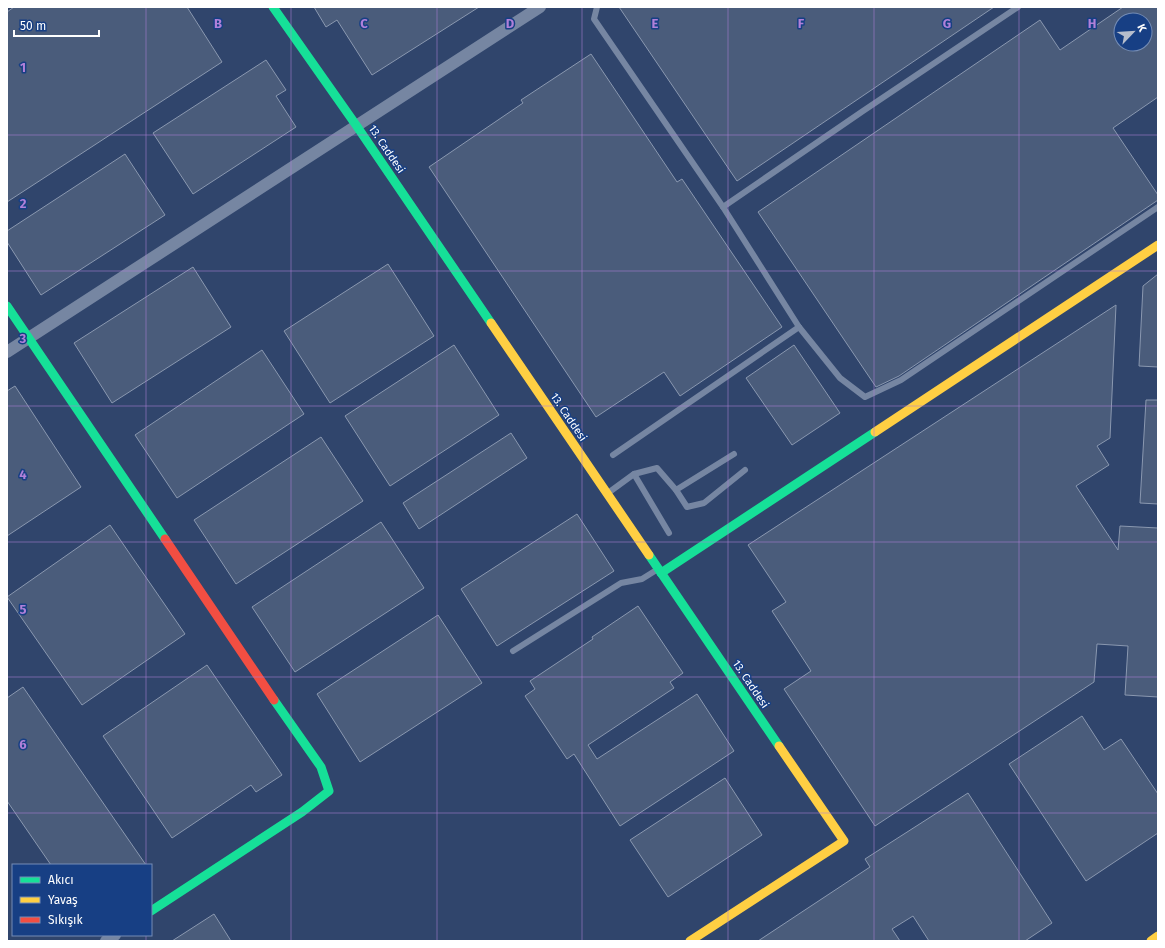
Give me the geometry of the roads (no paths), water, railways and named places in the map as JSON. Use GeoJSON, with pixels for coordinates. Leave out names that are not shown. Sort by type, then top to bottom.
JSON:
{"type":"FeatureCollection","features":[{"type":"Feature","properties":{"kind":"street","name":"13. Caddesi"},"geometry":{"type":"LineString","coordinates":[[273,7],[356,125],[844,841],[690,941]]}},
{"type":"Feature","properties":{"kind":"street"},"geometry":{"type":"LineString","coordinates":[[7,352],[540,7]]}},
{"type":"Feature","properties":{"kind":"street"},"geometry":{"type":"LineString","coordinates":[[659,571],[1158,245]]}},
{"type":"Feature","properties":{"kind":"street"},"geometry":{"type":"LineString","coordinates":[[7,306],[294,730],[321,767],[329,791],[302,812],[152,910]]}},
{"type":"Feature","properties":{"kind":"street"},"geometry":{"type":"LineString","coordinates":[[1151,941],[1158,936]]}},
{"type":"Feature","properties":{"kind":"lane"},"geometry":{"type":"LineString","coordinates":[[597,7],[594,19],[723,207],[799,327],[840,378],[865,397],[901,380],[1158,207]]}},
{"type":"Feature","properties":{"kind":"lane"},"geometry":{"type":"LineString","coordinates":[[723,207],[1018,7]]}},
{"type":"Feature","properties":{"kind":"lane"},"geometry":{"type":"LineString","coordinates":[[613,455],[799,327]]}},
{"type":"Feature","properties":{"kind":"lane"},"geometry":{"type":"LineString","coordinates":[[676,490],[734,454]]}},
{"type":"Feature","properties":{"kind":"lane"},"geometry":{"type":"LineString","coordinates":[[607,494],[634,474],[657,468],[676,490],[687,507],[704,503],[745,470]]}},
{"type":"Feature","properties":{"kind":"lane"},"geometry":{"type":"LineString","coordinates":[[634,474],[669,533]]}},
{"type":"Feature","properties":{"kind":"lane"},"geometry":{"type":"LineString","coordinates":[[513,651],[621,583],[642,579],[659,571]]}}]}
